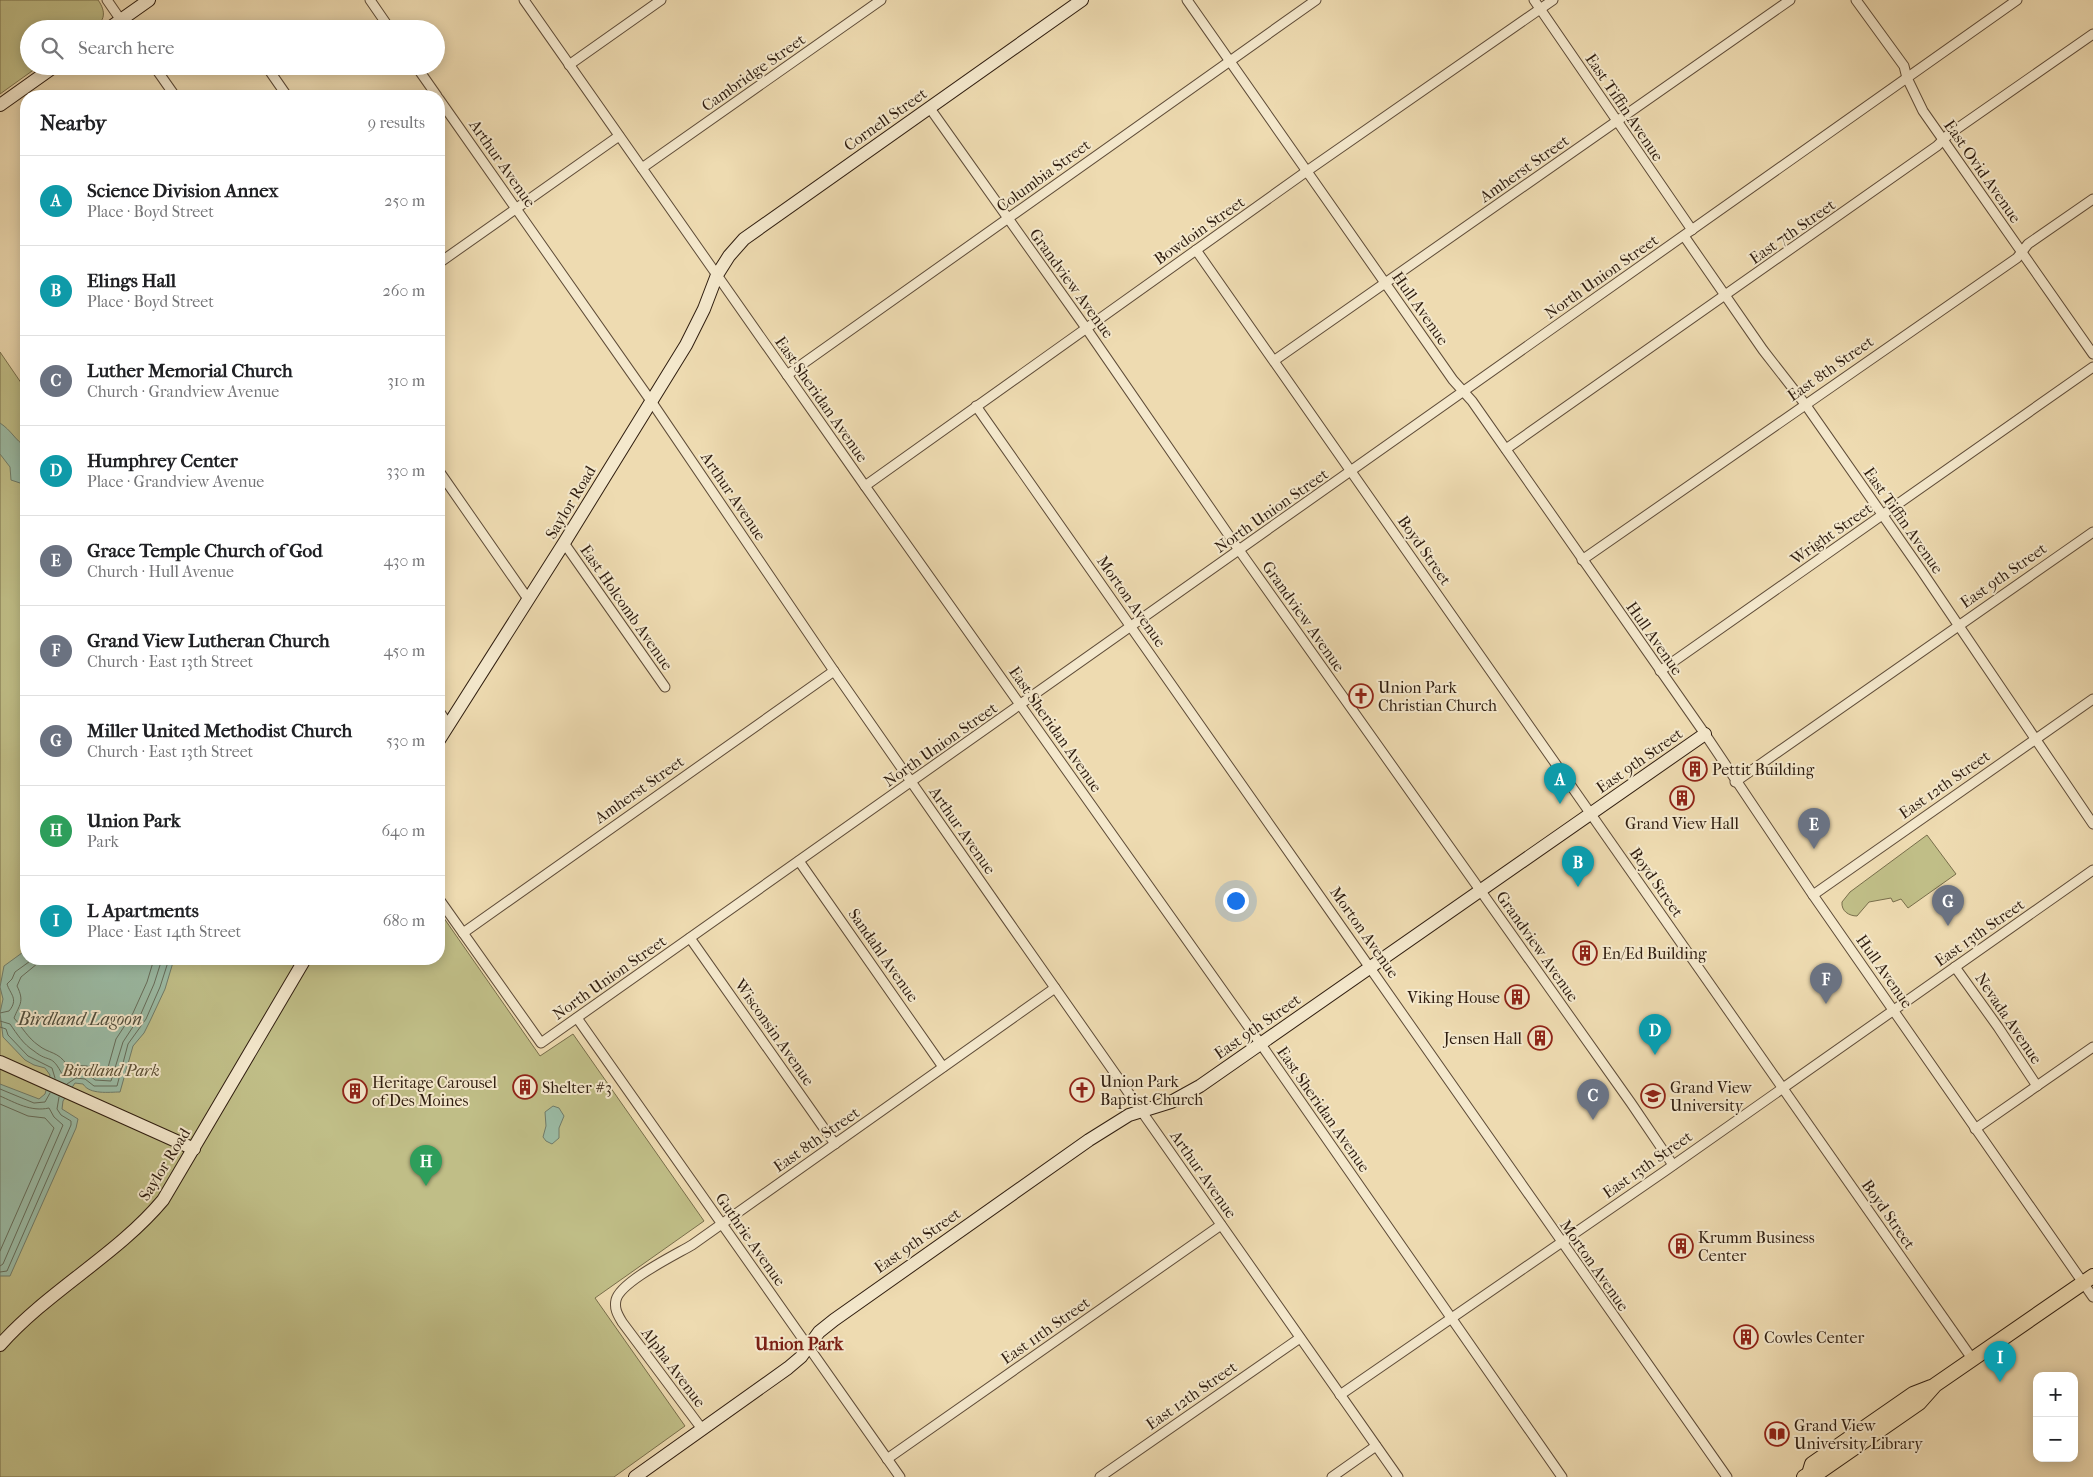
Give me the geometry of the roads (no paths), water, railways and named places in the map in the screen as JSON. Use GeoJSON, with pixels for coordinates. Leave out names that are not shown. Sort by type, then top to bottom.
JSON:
{"type":"FeatureCollection","features":[{"type":"Feature","properties":{"kind":"main road"},"geometry":{"type":"LineString","coordinates":[[1807,1475],[1818,1473],[1896,1419],[1919,1403],[1935,1385],[2088,1280]]}},
{"type":"Feature","properties":{"kind":"street"},"geometry":{"type":"LineString","coordinates":[[107,0],[121,20]]}},
{"type":"Feature","properties":{"kind":"street"},"geometry":{"type":"LineString","coordinates":[[128,20],[149,0]]}},
{"type":"Feature","properties":{"kind":"street"},"geometry":{"type":"LineString","coordinates":[[370,0],[384,20]]}},
{"type":"Feature","properties":{"kind":"street","name":"East Sheridan Avenue"},"geometry":{"type":"LineString","coordinates":[[524,0],[864,486],[1260,1043],[1562,1477]]}},
{"type":"Feature","properties":{"kind":"street"},"geometry":{"type":"LineString","coordinates":[[569,65],[661,0]]}},
{"type":"Feature","properties":{"kind":"street","name":"Cambridge Street"},"geometry":{"type":"LineString","coordinates":[[642,168],[881,0]]}},
{"type":"Feature","properties":{"kind":"street","name":"Cornell Street"},"geometry":{"type":"LineString","coordinates":[[716,276],[729,256],[744,239],[1082,0]]}},
{"type":"Feature","properties":{"kind":"street","name":"Hull Avenue"},"geometry":{"type":"LineString","coordinates":[[1187,0],[1443,366],[1472,401],[1705,734],[1735,782],[1975,1129],[2088,1280],[2093,1297]]}},
{"type":"Feature","properties":{"kind":"street","name":"Columbia Street"},"geometry":{"type":"LineString","coordinates":[[787,375],[1316,0]]}},
{"type":"Feature","properties":{"kind":"street","name":"East Tiffin Avenue"},"geometry":{"type":"LineString","coordinates":[[1534,0],[1692,230]]}},
{"type":"Feature","properties":{"kind":"street","name":"Bowdoin Street"},"geometry":{"type":"LineString","coordinates":[[864,486],[1307,171],[1553,0]]}},
{"type":"Feature","properties":{"kind":"street","name":"Amherst Street"},"geometry":{"type":"LineString","coordinates":[[1275,360],[1790,0]]}},
{"type":"Feature","properties":{"kind":"street","name":"East Ovid Avenue"},"geometry":{"type":"LineString","coordinates":[[1856,0],[1904,66],[1907,78],[1923,111],[2093,354]]}},
{"type":"Feature","properties":{"kind":"street","name":"North Union Street"},"geometry":{"type":"LineString","coordinates":[[463,933],[541,1043],[2017,0]]}},
{"type":"Feature","properties":{"kind":"street","name":"East 7th Street"},"geometry":{"type":"LineString","coordinates":[[1506,449],[1726,296],[2093,34]]}},
{"type":"Feature","properties":{"kind":"street"},"geometry":{"type":"LineString","coordinates":[[22,90],[43,75]]}},
{"type":"Feature","properties":{"kind":"street"},"geometry":{"type":"LineString","coordinates":[[160,75],[171,90]]}},
{"type":"Feature","properties":{"kind":"street"},"geometry":{"type":"LineString","coordinates":[[272,75],[283,90]]}},
{"type":"Feature","properties":{"kind":"street","name":"Arthur Avenue"},"geometry":{"type":"LineString","coordinates":[[422,75],[432,90]]}},
{"type":"Feature","properties":{"kind":"street"},"geometry":{"type":"LineString","coordinates":[[0,106],[20,91]]}},
{"type":"Feature","properties":{"kind":"street","name":"Grandview Avenue"},"geometry":{"type":"LineString","coordinates":[[930,107],[1086,328],[1239,550],[1673,1165]]}},
{"type":"Feature","properties":{"kind":"street","name":"Arthur Avenue"},"geometry":{"type":"LineString","coordinates":[[445,108],[651,401],[834,671],[1398,1477]]}},
{"type":"Feature","properties":{"kind":"street"},"geometry":{"type":"LineString","coordinates":[[445,259],[619,136]]}},
{"type":"Feature","properties":{"kind":"street","name":"East 8th Street"},"geometry":{"type":"LineString","coordinates":[[1582,560],[2016,258],[2028,244],[2093,199]]}},
{"type":"Feature","properties":{"kind":"street","name":"East Tiffin Avenue"},"geometry":{"type":"LineString","coordinates":[[1684,236],[1763,350],[1805,404],[2093,824]]}},
{"type":"Feature","properties":{"kind":"street","name":"Boyd Street"},"geometry":{"type":"LineString","coordinates":[[1196,250],[1275,360],[1973,1360]]}},
{"type":"Feature","properties":{"kind":"street","name":"Saylor Road"},"geometry":{"type":"LineString","coordinates":[[445,729],[564,543],[689,339],[704,309],[716,276]]}},
{"type":"Feature","properties":{"kind":"street","name":"Wright Street"},"geometry":{"type":"LineString","coordinates":[[1660,671],[2093,367]]}},
{"type":"Feature","properties":{"kind":"street","name":"Morton Avenue"},"geometry":{"type":"LineString","coordinates":[[976,406],[1370,966],[1561,1243],[1727,1477]]}},
{"type":"Feature","properties":{"kind":"street"},"geometry":{"type":"LineString","coordinates":[[445,480],[528,599]]}},
{"type":"Feature","properties":{"kind":"street","name":"East 9th Street"},"geometry":{"type":"LineString","coordinates":[[1735,782],[2093,532]]}},
{"type":"Feature","properties":{"kind":"street","name":"East Holcomb Avenue"},"geometry":{"type":"LineString","coordinates":[[564,543],[665,687]]}},
{"type":"Feature","properties":{"kind":"street","name":"Amherst Street"},"geometry":{"type":"LineString","coordinates":[[463,933],[834,671]]}},
{"type":"Feature","properties":{"kind":"street","name":"East 12th Street"},"geometry":{"type":"LineString","coordinates":[[1813,895],[2093,699]]}},
{"type":"Feature","properties":{"kind":"street"},"geometry":{"type":"LineString","coordinates":[[445,720],[448,724]]}},
{"type":"Feature","properties":{"kind":"street","name":"East 9th Street"},"geometry":{"type":"LineString","coordinates":[[635,1477],[788,1368],[801,1357],[820,1332],[857,1302],[1102,1130],[1129,1115],[1186,1096],[1705,734]]}},
{"type":"Feature","properties":{"kind":"street","name":"Sandahl Avenue"},"geometry":{"type":"LineString","coordinates":[[800,861],[943,1067]]}},
{"type":"Feature","properties":{"kind":"street","name":"East 13th Street"},"geometry":{"type":"LineString","coordinates":[[1340,1395],[1673,1165],[2093,870]]}},
{"type":"Feature","properties":{"kind":"street"},"geometry":{"type":"LineString","coordinates":[[445,908],[463,933]]}},
{"type":"Feature","properties":{"kind":"street","name":"Wisconsin Avenue"},"geometry":{"type":"LineString","coordinates":[[690,938],[835,1144]]}},
{"type":"Feature","properties":{"kind":"street","name":"Saylor Road"},"geometry":{"type":"LineString","coordinates":[[0,1344],[40,1305],[135,1230],[163,1200],[301,965]]}},
{"type":"Feature","properties":{"kind":"street","name":"Nevada Avenue"},"geometry":{"type":"LineString","coordinates":[[1955,967],[1998,1027],[2036,1086]]}},
{"type":"Feature","properties":{"kind":"street","name":"East 8th Street"},"geometry":{"type":"LineString","coordinates":[[622,1322],[615,1308],[616,1300],[620,1290],[630,1282],[692,1245],[1055,988]]}},
{"type":"Feature","properties":{"kind":"street","name":"Guthrie Avenue"},"geometry":{"type":"LineString","coordinates":[[577,1018],[900,1477]]}},
{"type":"Feature","properties":{"kind":"street"},"geometry":{"type":"LineString","coordinates":[[1975,1129],[2036,1086],[2091,1051]]}},
{"type":"Feature","properties":{"kind":"street"},"geometry":{"type":"LineString","coordinates":[[0,1062],[72,1096],[194,1149]]}},
{"type":"Feature","properties":{"kind":"street","name":"East 11th Street"},"geometry":{"type":"LineString","coordinates":[[887,1459],[1221,1225]]}},
{"type":"Feature","properties":{"kind":"street","name":"Alpha Avenue"},"geometry":{"type":"LineString","coordinates":[[622,1322],[702,1429]]}},
{"type":"Feature","properties":{"kind":"street","name":"East 12th Street"},"geometry":{"type":"LineString","coordinates":[[1100,1477],[1300,1338]]}},
{"type":"Feature","properties":{"kind":"street"},"geometry":{"type":"LineString","coordinates":[[1332,1477],[1376,1446]]}},
{"type":"Feature","properties":{"kind":"water"},"geometry":{"type":"Polygon","coordinates":[[[0,423],[20,442],[20,483],[11,480],[10,467],[0,454],[0,423]]]}},
{"type":"Feature","properties":{"kind":"water","name":"Birdland Lagoon"},"geometry":{"type":"Polygon","coordinates":[[[20,954],[20,965],[172,965],[165,989],[150,1021],[144,1033],[133,1046],[120,1092],[90,1090],[83,1084],[75,1083],[63,1101],[62,1109],[78,1119],[76,1128],[10,1276],[0,1276],[0,1084],[39,1099],[45,1094],[50,1075],[45,1068],[25,1060],[3,1037],[0,1013],[3,999],[0,987],[4,966],[20,954]]]}},
{"type":"Feature","properties":{"kind":"water"},"geometry":{"type":"Polygon","coordinates":[[[553,1106],[559,1108],[564,1116],[559,1128],[559,1138],[552,1144],[543,1137],[546,1126],[545,1112],[553,1106]]]}},
{"type":"Feature","properties":{"kind":"place","name":"Union Park Christian Church"},"geometry":{"type":"Point","coordinates":[1361,696]}},
{"type":"Feature","properties":{"kind":"place","name":"Pettit Building"},"geometry":{"type":"Point","coordinates":[1695,769]}},
{"type":"Feature","properties":{"kind":"place","name":"Grand View Hall"},"geometry":{"type":"Point","coordinates":[1682,798]}},
{"type":"Feature","properties":{"kind":"place","name":"Science Division Annex"},"geometry":{"type":"Point","coordinates":[1560,804]}},
{"type":"Feature","properties":{"kind":"place","name":"Grace Temple Church of God"},"geometry":{"type":"Point","coordinates":[1814,849]}},
{"type":"Feature","properties":{"kind":"place","name":"Elings Hall"},"geometry":{"type":"Point","coordinates":[1578,887]}},
{"type":"Feature","properties":{"kind":"place","name":"Miller United Methodist Church"},"geometry":{"type":"Point","coordinates":[1948,926]}},
{"type":"Feature","properties":{"kind":"place","name":"En/Ed Building"},"geometry":{"type":"Point","coordinates":[1585,953]}},
{"type":"Feature","properties":{"kind":"place","name":"Viking House"},"geometry":{"type":"Point","coordinates":[1517,997]}},
{"type":"Feature","properties":{"kind":"place","name":"Grand View Lutheran Church"},"geometry":{"type":"Point","coordinates":[1826,1004]}},
{"type":"Feature","properties":{"kind":"place","name":"Jensen Hall"},"geometry":{"type":"Point","coordinates":[1540,1038]}},
{"type":"Feature","properties":{"kind":"place","name":"Humphrey Center"},"geometry":{"type":"Point","coordinates":[1655,1055]}},
{"type":"Feature","properties":{"kind":"place","name":"Shelter #3"},"geometry":{"type":"Point","coordinates":[525,1087]}},
{"type":"Feature","properties":{"kind":"place","name":"Union Park Baptist Church"},"geometry":{"type":"Point","coordinates":[1082,1090]}},
{"type":"Feature","properties":{"kind":"place","name":"Heritage Carousel of Des Moines"},"geometry":{"type":"Point","coordinates":[355,1091]}},
{"type":"Feature","properties":{"kind":"place","name":"Grand View University"},"geometry":{"type":"Point","coordinates":[1653,1096]}},
{"type":"Feature","properties":{"kind":"place","name":"Luther Memorial Church"},"geometry":{"type":"Point","coordinates":[1593,1120]}},
{"type":"Feature","properties":{"kind":"place","name":"Union Park"},"geometry":{"type":"Point","coordinates":[426,1186]}},
{"type":"Feature","properties":{"kind":"place","name":"Krumm Business Center"},"geometry":{"type":"Point","coordinates":[1681,1246]}},
{"type":"Feature","properties":{"kind":"place","name":"Cowles Center"},"geometry":{"type":"Point","coordinates":[1746,1337]}},
{"type":"Feature","properties":{"kind":"place","name":"L Apartments"},"geometry":{"type":"Point","coordinates":[2000,1382]}},
{"type":"Feature","properties":{"kind":"place","name":"Grand View University Library"},"geometry":{"type":"Point","coordinates":[1777,1434]}},
{"type":"Feature","properties":{"kind":"district","name":"Union Park"},"geometry":{"type":"Point","coordinates":[799,1344]}},
{"type":"Feature","properties":{"kind":"park label","name":"Birdland Park"},"geometry":{"type":"Point","coordinates":[111,1070]}}]}
